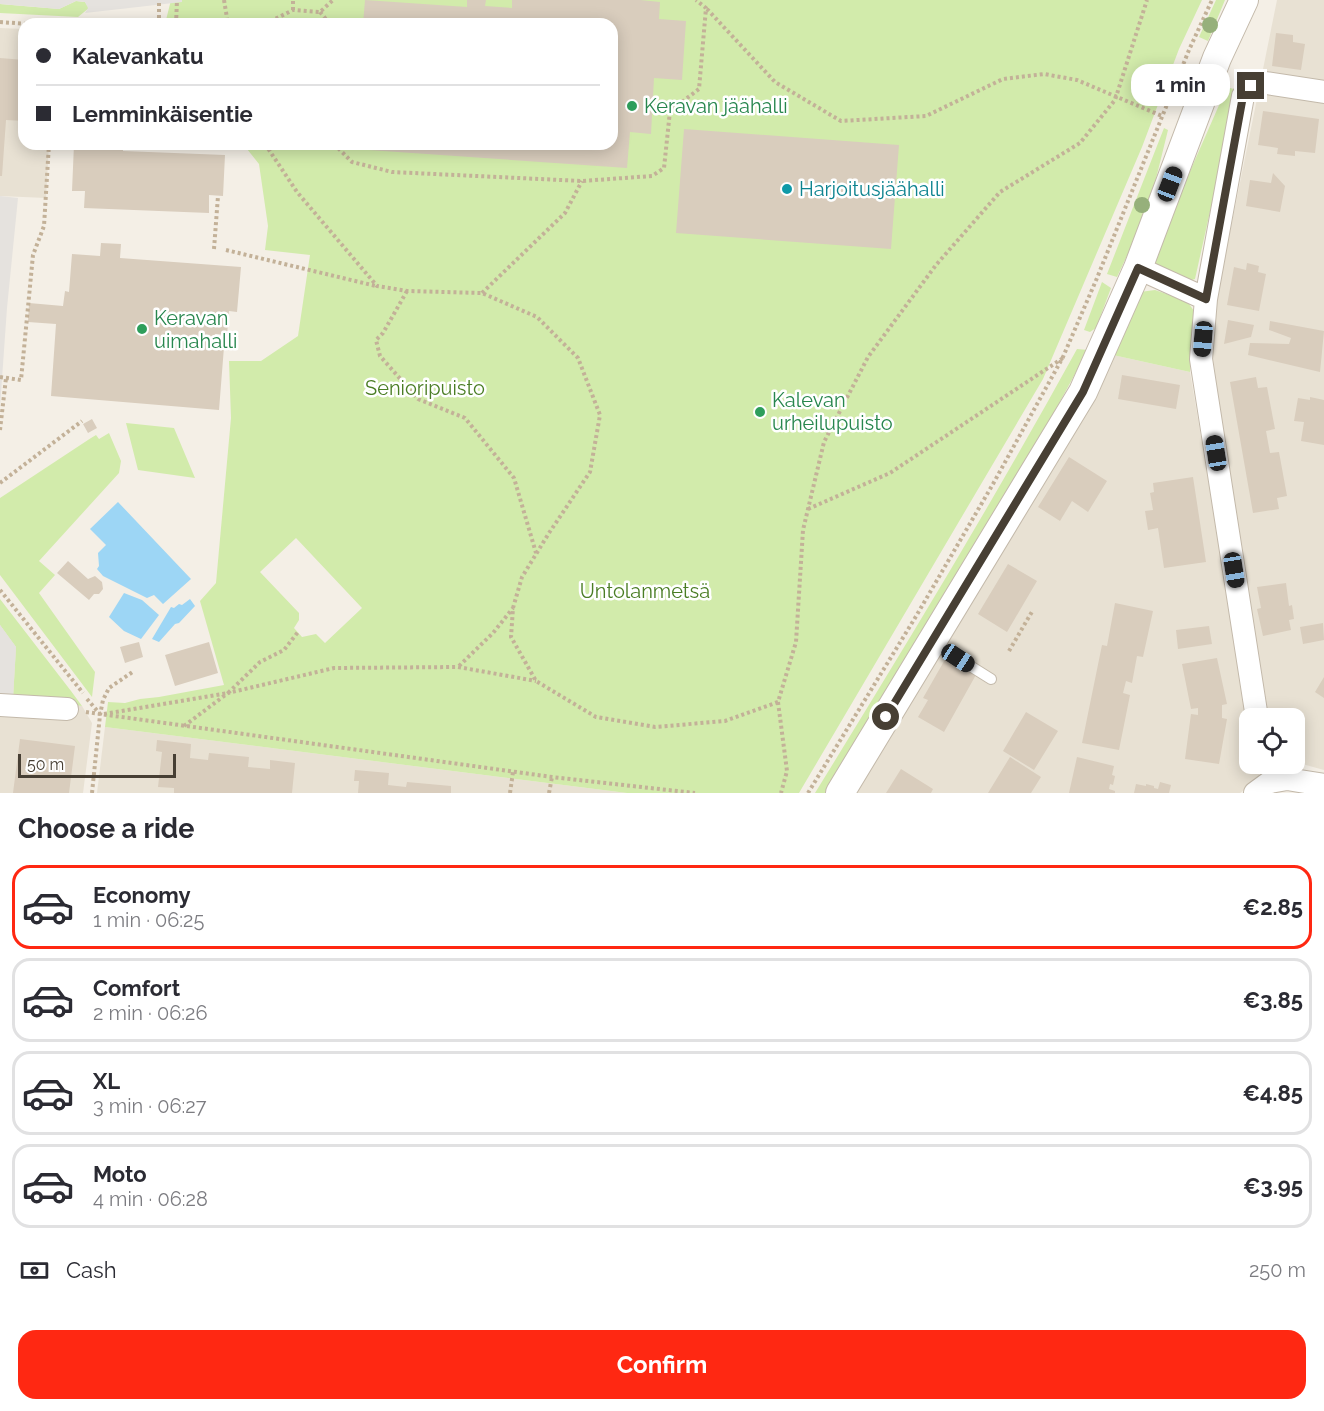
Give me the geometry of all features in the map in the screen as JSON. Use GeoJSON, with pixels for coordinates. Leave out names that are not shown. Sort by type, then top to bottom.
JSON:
{"type":"FeatureCollection","features":[{"type":"Feature","properties":{"kind":"street"},"geometry":{"type":"LineString","coordinates":[[840,793],[1083,392],[1138,268],[1217,58],[1244,0]]}},
{"type":"Feature","properties":{"kind":"street"},"geometry":{"type":"LineString","coordinates":[[1255,708],[1201,359],[1206,299],[1243,96],[1251,86],[1266,83],[1324,92]]}},
{"type":"Feature","properties":{"kind":"street"},"geometry":{"type":"LineString","coordinates":[[1138,268],[1206,299]]}},
{"type":"Feature","properties":{"kind":"street"},"geometry":{"type":"LineString","coordinates":[[0,705],[67,709]]}},
{"type":"Feature","properties":{"kind":"street"},"geometry":{"type":"LineString","coordinates":[[1264,779],[1287,779],[1324,785]]}},
{"type":"Feature","properties":{"kind":"lane"},"geometry":{"type":"LineString","coordinates":[[932,642],[991,679]]}},
{"type":"Feature","properties":{"kind":"path"},"geometry":{"type":"LineString","coordinates":[[176,18],[177,0]]}},
{"type":"Feature","properties":{"kind":"path"},"geometry":{"type":"LineString","coordinates":[[224,0],[227,18]]}},
{"type":"Feature","properties":{"kind":"path"},"geometry":{"type":"LineString","coordinates":[[293,0],[293,9]]}},
{"type":"Feature","properties":{"kind":"path"},"geometry":{"type":"LineString","coordinates":[[320,12],[333,0]]}},
{"type":"Feature","properties":{"kind":"path"},"geometry":{"type":"LineString","coordinates":[[696,0],[774,82],[841,121],[926,116],[1003,79],[1044,74],[1077,80],[1162,116]]}},
{"type":"Feature","properties":{"kind":"path"},"geometry":{"type":"LineString","coordinates":[[780,793],[787,771],[778,702],[796,642],[803,530],[824,442],[874,347],[936,265],[1000,192],[1080,143],[1117,96],[1147,0]]}},
{"type":"Feature","properties":{"kind":"path"},"geometry":{"type":"LineString","coordinates":[[808,793],[915,618],[1063,357],[1189,50],[1212,0]]}},
{"type":"Feature","properties":{"kind":"path"},"geometry":{"type":"LineString","coordinates":[[159,2],[159,18]]}},
{"type":"Feature","properties":{"kind":"path"},"geometry":{"type":"LineString","coordinates":[[340,150],[352,162],[392,172],[582,181],[652,176],[664,168],[670,111],[699,89],[706,8]]}},
{"type":"Feature","properties":{"kind":"path"},"geometry":{"type":"LineString","coordinates":[[276,18],[293,9],[320,12],[325,18]]}},
{"type":"Feature","properties":{"kind":"path"},"geometry":{"type":"LineString","coordinates":[[0,22],[18,23]]}},
{"type":"Feature","properties":{"kind":"path"},"geometry":{"type":"LineString","coordinates":[[0,377],[21,380],[33,255],[44,226],[49,150]]}},
{"type":"Feature","properties":{"kind":"path"},"geometry":{"type":"LineString","coordinates":[[269,150],[297,192],[377,286]]}},
{"type":"Feature","properties":{"kind":"path"},"geometry":{"type":"LineString","coordinates":[[482,292],[565,213],[582,181]]}},
{"type":"Feature","properties":{"kind":"path"},"geometry":{"type":"LineString","coordinates":[[214,249],[218,196]]}},
{"type":"Feature","properties":{"kind":"path"},"geometry":{"type":"LineString","coordinates":[[226,250],[407,291],[482,292],[537,317],[578,358],[600,415],[590,472],[522,577],[513,608],[511,637],[536,681]]}},
{"type":"Feature","properties":{"kind":"path"},"geometry":{"type":"LineString","coordinates":[[407,291],[376,340],[380,356],[418,399],[465,417],[514,478],[536,554]]}},
{"type":"Feature","properties":{"kind":"path"},"geometry":{"type":"LineString","coordinates":[[808,509],[890,473],[1063,357]]}},
{"type":"Feature","properties":{"kind":"path"},"geometry":{"type":"LineString","coordinates":[[0,430],[6,378]]}},
{"type":"Feature","properties":{"kind":"path"},"geometry":{"type":"LineString","coordinates":[[0,483],[82,421]]}},
{"type":"Feature","properties":{"kind":"path"},"geometry":{"type":"LineString","coordinates":[[0,590],[100,715],[513,772],[695,793]]}},
{"type":"Feature","properties":{"kind":"path"},"geometry":{"type":"LineString","coordinates":[[458,667],[494,633],[513,608]]}},
{"type":"Feature","properties":{"kind":"path"},"geometry":{"type":"LineString","coordinates":[[1009,651],[1033,610]]}},
{"type":"Feature","properties":{"kind":"path"},"geometry":{"type":"LineString","coordinates":[[183,726],[228,693],[260,662],[284,650],[298,632]]}},
{"type":"Feature","properties":{"kind":"path"},"geometry":{"type":"LineString","coordinates":[[100,715],[228,693],[334,668],[458,667],[536,681],[596,717],[655,727],[725,721],[778,702]]}},
{"type":"Feature","properties":{"kind":"path"},"geometry":{"type":"LineString","coordinates":[[93,793],[103,700],[109,688],[134,670]]}},
{"type":"Feature","properties":{"kind":"path"},"geometry":{"type":"LineString","coordinates":[[510,793],[513,772]]}},
{"type":"Feature","properties":{"kind":"path"},"geometry":{"type":"LineString","coordinates":[[549,793],[552,777]]}},
{"type":"Feature","properties":{"kind":"shaded area"},"geometry":{"type":"Polygon","coordinates":[[[0,0],[182,0],[182,2],[85,13],[88,8],[85,2],[76,1],[59,9],[0,4],[0,0]]]}},
{"type":"Feature","properties":{"kind":"shaded area"},"geometry":{"type":"Polygon","coordinates":[[[1277,0],[1324,0],[1324,770],[1305,765],[1305,708],[1265,708],[1210,361],[1216,301],[1277,0]]]}},
{"type":"Feature","properties":{"kind":"shaded area"},"geometry":{"type":"Polygon","coordinates":[[[0,28],[18,29],[18,150],[49,150],[46,198],[0,196],[0,28]]]}},
{"type":"Feature","properties":{"kind":"shaded area"},"geometry":{"type":"Polygon","coordinates":[[[0,196],[18,198],[0,407],[0,196]]]}},
{"type":"Feature","properties":{"kind":"shaded area"},"geometry":{"type":"Polygon","coordinates":[[[1113,355],[1190,372],[1247,708],[1239,708],[1239,774],[1259,774],[1260,779],[1240,793],[854,793],[1113,355]]]}},
{"type":"Feature","properties":{"kind":"shaded area"},"geometry":{"type":"Polygon","coordinates":[[[0,625],[16,647],[13,698],[82,706],[92,723],[83,793],[0,793],[0,625]]]}},
{"type":"Feature","properties":{"kind":"shaded area"},"geometry":{"type":"Polygon","coordinates":[[[0,625],[16,647],[13,698],[0,698],[0,625]]]}},
{"type":"Feature","properties":{"kind":"shaded area"},"geometry":{"type":"Polygon","coordinates":[[[105,727],[627,793],[97,793],[105,727]]]}},
{"type":"Feature","properties":{"kind":"green space","name":"Kalevan urheilupuisto"},"geometry":{"type":"Polygon","coordinates":[[[171,0],[1202,0],[1179,49],[1142,147],[1043,379],[799,793],[627,793],[105,727],[108,702],[125,703],[224,685],[200,601],[216,583],[231,418],[229,361],[261,361],[298,336],[310,255],[265,250],[268,226],[259,164],[248,150],[618,150],[618,18],[166,18],[171,0]],[[296,538],[260,572],[299,613],[299,620],[294,628],[302,637],[316,634],[325,643],[362,608],[296,538]]]}},
{"type":"Feature","properties":{"kind":"green space"},"geometry":{"type":"Polygon","coordinates":[[[1216,0],[1225,0],[1208,41],[1199,37],[1216,0]]]}},
{"type":"Feature","properties":{"kind":"green space"},"geometry":{"type":"Polygon","coordinates":[[[76,1],[85,2],[89,8],[78,17],[0,13],[0,4],[59,9],[76,1]]]}},
{"type":"Feature","properties":{"kind":"green space"},"geometry":{"type":"Polygon","coordinates":[[[1227,87],[1237,90],[1195,279],[1185,282],[1159,269],[1151,260],[1227,87]]]}},
{"type":"Feature","properties":{"kind":"green space"},"geometry":{"type":"Polygon","coordinates":[[[1164,128],[1168,130],[1148,211],[1117,277],[1107,274],[1164,128]]]}},
{"type":"Feature","properties":{"kind":"green space"},"geometry":{"type":"Polygon","coordinates":[[[1102,282],[1111,288],[1096,328],[1090,332],[1084,330],[1102,282]]]}},
{"type":"Feature","properties":{"kind":"green space"},"geometry":{"type":"Polygon","coordinates":[[[1155,290],[1187,301],[1194,311],[1190,372],[1113,355],[1140,292],[1155,290]]]}},
{"type":"Feature","properties":{"kind":"green space"},"geometry":{"type":"Polygon","coordinates":[[[1077,349],[1088,350],[1032,453],[828,793],[815,793],[949,573],[1077,349]]]}},
{"type":"Feature","properties":{"kind":"green space"},"geometry":{"type":"Polygon","coordinates":[[[126,423],[174,428],[195,478],[138,470],[126,423]]]}},
{"type":"Feature","properties":{"kind":"green space"},"geometry":{"type":"Polygon","coordinates":[[[109,433],[121,461],[119,473],[39,561],[55,575],[39,593],[95,672],[92,697],[0,575],[0,498],[96,435],[99,439],[109,433]]]}},
{"type":"Feature","properties":{"kind":"green space"},"geometry":{"type":"Polygon","coordinates":[[[0,599],[82,706],[13,698],[16,647],[0,625],[0,599]]]}},
{"type":"Feature","properties":{"kind":"water"},"geometry":{"type":"Polygon","coordinates":[[[118,502],[191,579],[163,604],[154,595],[147,598],[103,576],[97,569],[99,566],[98,553],[106,545],[90,529],[118,502]]]}},
{"type":"Feature","properties":{"kind":"water"},"geometry":{"type":"Polygon","coordinates":[[[124,593],[142,600],[159,615],[141,639],[124,631],[109,617],[124,593]]]}},
{"type":"Feature","properties":{"kind":"water"},"geometry":{"type":"Polygon","coordinates":[[[190,599],[195,606],[179,623],[175,624],[159,642],[152,639],[171,607],[182,605],[190,599]]]}},
{"type":"Feature","properties":{"kind":"building","name":"Keravan jäähalli"},"geometry":{"type":"Polygon","coordinates":[[[365,0],[467,7],[467,0],[486,0],[485,6],[512,8],[512,0],[660,2],[659,19],[686,21],[682,80],[654,78],[651,134],[630,132],[627,168],[368,150],[618,150],[618,18],[364,18],[365,0]]]}},
{"type":"Feature","properties":{"kind":"building"},"geometry":{"type":"Polygon","coordinates":[[[1276,33],[1293,35],[1293,42],[1305,44],[1301,70],[1272,66],[1276,33]]]}},
{"type":"Feature","properties":{"kind":"building"},"geometry":{"type":"Polygon","coordinates":[[[0,58],[18,60],[18,121],[6,120],[2,176],[0,176],[0,58]]]}},
{"type":"Feature","properties":{"kind":"building"},"geometry":{"type":"Polygon","coordinates":[[[1263,111],[1319,119],[1315,153],[1295,151],[1295,156],[1277,154],[1278,148],[1258,145],[1263,111]]]}},
{"type":"Feature","properties":{"kind":"building","name":"Harjoitusjäähalli"},"geometry":{"type":"Polygon","coordinates":[[[684,129],[899,145],[891,249],[676,233],[684,129]]]}},
{"type":"Feature","properties":{"kind":"building"},"geometry":{"type":"Polygon","coordinates":[[[74,150],[225,155],[223,196],[209,195],[209,213],[84,208],[85,191],[72,191],[74,150]]]}},
{"type":"Feature","properties":{"kind":"building"},"geometry":{"type":"Polygon","coordinates":[[[1273,173],[1285,186],[1280,212],[1246,206],[1250,180],[1271,183],[1273,173]]]}},
{"type":"Feature","properties":{"kind":"building","name":"Keravan uimahalli"},"geometry":{"type":"Polygon","coordinates":[[[101,243],[121,244],[120,258],[241,267],[237,312],[229,311],[227,335],[215,334],[214,346],[224,347],[219,410],[51,396],[56,324],[28,322],[29,303],[63,306],[65,291],[69,292],[72,254],[100,256],[101,243]]]}},
{"type":"Feature","properties":{"kind":"building"},"geometry":{"type":"Polygon","coordinates":[[[1247,263],[1259,266],[1258,272],[1266,274],[1259,311],[1227,305],[1234,267],[1246,270],[1247,263]]]}},
{"type":"Feature","properties":{"kind":"building"},"geometry":{"type":"Polygon","coordinates":[[[1228,320],[1254,325],[1251,337],[1224,344],[1228,320]]]}},
{"type":"Feature","properties":{"kind":"building"},"geometry":{"type":"Polygon","coordinates":[[[1270,321],[1324,331],[1320,372],[1248,355],[1250,343],[1289,344],[1291,338],[1269,330],[1270,321]]]}},
{"type":"Feature","properties":{"kind":"building"},"geometry":{"type":"Polygon","coordinates":[[[1122,375],[1180,385],[1176,409],[1118,399],[1122,375]]]}},
{"type":"Feature","properties":{"kind":"building"},"geometry":{"type":"Polygon","coordinates":[[[1256,377],[1258,388],[1267,387],[1275,429],[1266,431],[1270,453],[1279,452],[1287,496],[1277,498],[1279,509],[1253,513],[1230,382],[1256,377]]]}},
{"type":"Feature","properties":{"kind":"building"},"geometry":{"type":"Polygon","coordinates":[[[1310,397],[1324,400],[1324,445],[1301,441],[1304,422],[1294,421],[1298,398],[1310,400],[1310,397]]]}},
{"type":"Feature","properties":{"kind":"building"},"geometry":{"type":"Polygon","coordinates":[[[92,419],[97,428],[88,433],[83,424],[92,419]]]}},
{"type":"Feature","properties":{"kind":"building"},"geometry":{"type":"Polygon","coordinates":[[[1069,457],[1107,481],[1088,512],[1072,501],[1060,521],[1038,507],[1069,457]]]}},
{"type":"Feature","properties":{"kind":"building"},"geometry":{"type":"Polygon","coordinates":[[[1193,477],[1206,562],[1164,568],[1158,528],[1148,530],[1145,511],[1153,510],[1150,493],[1154,492],[1153,483],[1193,477]]]}},
{"type":"Feature","properties":{"kind":"building"},"geometry":{"type":"Polygon","coordinates":[[[68,561],[88,579],[95,576],[102,582],[103,589],[99,594],[94,594],[89,600],[57,573],[68,561]]]}},
{"type":"Feature","properties":{"kind":"building"},"geometry":{"type":"Polygon","coordinates":[[[1008,564],[1037,581],[1007,632],[978,614],[1008,564]]]}},
{"type":"Feature","properties":{"kind":"building"},"geometry":{"type":"Polygon","coordinates":[[[1286,583],[1289,606],[1292,605],[1294,619],[1289,620],[1291,630],[1263,636],[1257,609],[1261,608],[1257,587],[1286,583]]]}},
{"type":"Feature","properties":{"kind":"building"},"geometry":{"type":"Polygon","coordinates":[[[1115,603],[1153,611],[1143,657],[1137,656],[1132,683],[1126,681],[1123,693],[1130,695],[1119,750],[1082,743],[1102,645],[1107,646],[1115,603]]]}},
{"type":"Feature","properties":{"kind":"building"},"geometry":{"type":"Polygon","coordinates":[[[1323,623],[1324,640],[1303,644],[1300,627],[1323,623]]]}},
{"type":"Feature","properties":{"kind":"building"},"geometry":{"type":"Polygon","coordinates":[[[1209,626],[1212,644],[1178,649],[1176,630],[1209,626]]]}},
{"type":"Feature","properties":{"kind":"building"},"geometry":{"type":"Polygon","coordinates":[[[139,642],[143,657],[125,663],[120,647],[139,642]]]}},
{"type":"Feature","properties":{"kind":"building"},"geometry":{"type":"Polygon","coordinates":[[[209,642],[218,673],[175,686],[165,655],[209,642]]]}},
{"type":"Feature","properties":{"kind":"building"},"geometry":{"type":"Polygon","coordinates":[[[947,656],[977,673],[944,732],[918,717],[928,700],[923,698],[947,656]]]}},
{"type":"Feature","properties":{"kind":"building"},"geometry":{"type":"Polygon","coordinates":[[[1217,658],[1227,704],[1222,705],[1222,718],[1227,719],[1219,764],[1185,759],[1191,714],[1198,715],[1198,708],[1191,709],[1182,664],[1217,658]]]}},
{"type":"Feature","properties":{"kind":"building"},"geometry":{"type":"Polygon","coordinates":[[[1324,677],[1324,698],[1315,692],[1324,677]]]}},
{"type":"Feature","properties":{"kind":"building"},"geometry":{"type":"Polygon","coordinates":[[[1026,712],[1058,731],[1034,770],[1003,751],[1026,712]]]}},
{"type":"Feature","properties":{"kind":"building"},"geometry":{"type":"Polygon","coordinates":[[[20,739],[75,746],[69,793],[13,793],[20,739]]]}},
{"type":"Feature","properties":{"kind":"building"},"geometry":{"type":"Polygon","coordinates":[[[157,740],[191,744],[190,758],[208,760],[209,753],[249,757],[248,767],[270,769],[270,760],[295,763],[292,793],[174,793],[174,788],[158,787],[162,752],[156,751],[157,740]]]}},
{"type":"Feature","properties":{"kind":"building"},"geometry":{"type":"Polygon","coordinates":[[[1010,757],[1041,777],[1031,793],[988,793],[1010,757]]]}},
{"type":"Feature","properties":{"kind":"building"},"geometry":{"type":"Polygon","coordinates":[[[1077,757],[1114,766],[1112,775],[1115,776],[1113,785],[1110,784],[1109,789],[1115,793],[1069,793],[1077,757]]]}},
{"type":"Feature","properties":{"kind":"building"},"geometry":{"type":"Polygon","coordinates":[[[901,769],[933,789],[931,793],[886,793],[901,769]]]}},
{"type":"Feature","properties":{"kind":"building"},"geometry":{"type":"Polygon","coordinates":[[[355,770],[389,773],[388,785],[406,787],[407,782],[451,786],[451,793],[358,793],[359,781],[354,781],[355,770]]]}},
{"type":"Feature","properties":{"kind":"building"},"geometry":{"type":"Polygon","coordinates":[[[1160,782],[1171,785],[1169,793],[1134,793],[1136,784],[1146,786],[1146,784],[1158,789],[1160,782]]]}},
{"type":"Feature","properties":{"kind":"place","name":"Keravan jäähalli"},"geometry":{"type":"Point","coordinates":[632,106]}},
{"type":"Feature","properties":{"kind":"place","name":"Harjoitusjäähalli"},"geometry":{"type":"Point","coordinates":[787,189]}},
{"type":"Feature","properties":{"kind":"place","name":"Keravan uimahalli"},"geometry":{"type":"Point","coordinates":[142,329]}},
{"type":"Feature","properties":{"kind":"place","name":"Kalevan urheilupuisto"},"geometry":{"type":"Point","coordinates":[760,412]}},
{"type":"Feature","properties":{"kind":"route"},"geometry":{"type":"LineString","coordinates":[[886,717],[1083,392],[1138,268],[1206,299],[1243,96],[1251,86]]}},
{"type":"Feature","properties":{"kind":"park label","name":"Senioripuisto"},"geometry":{"type":"Point","coordinates":[425,388]}},
{"type":"Feature","properties":{"kind":"park label","name":"Untolanmetsä"},"geometry":{"type":"Point","coordinates":[645,591]}}]}
